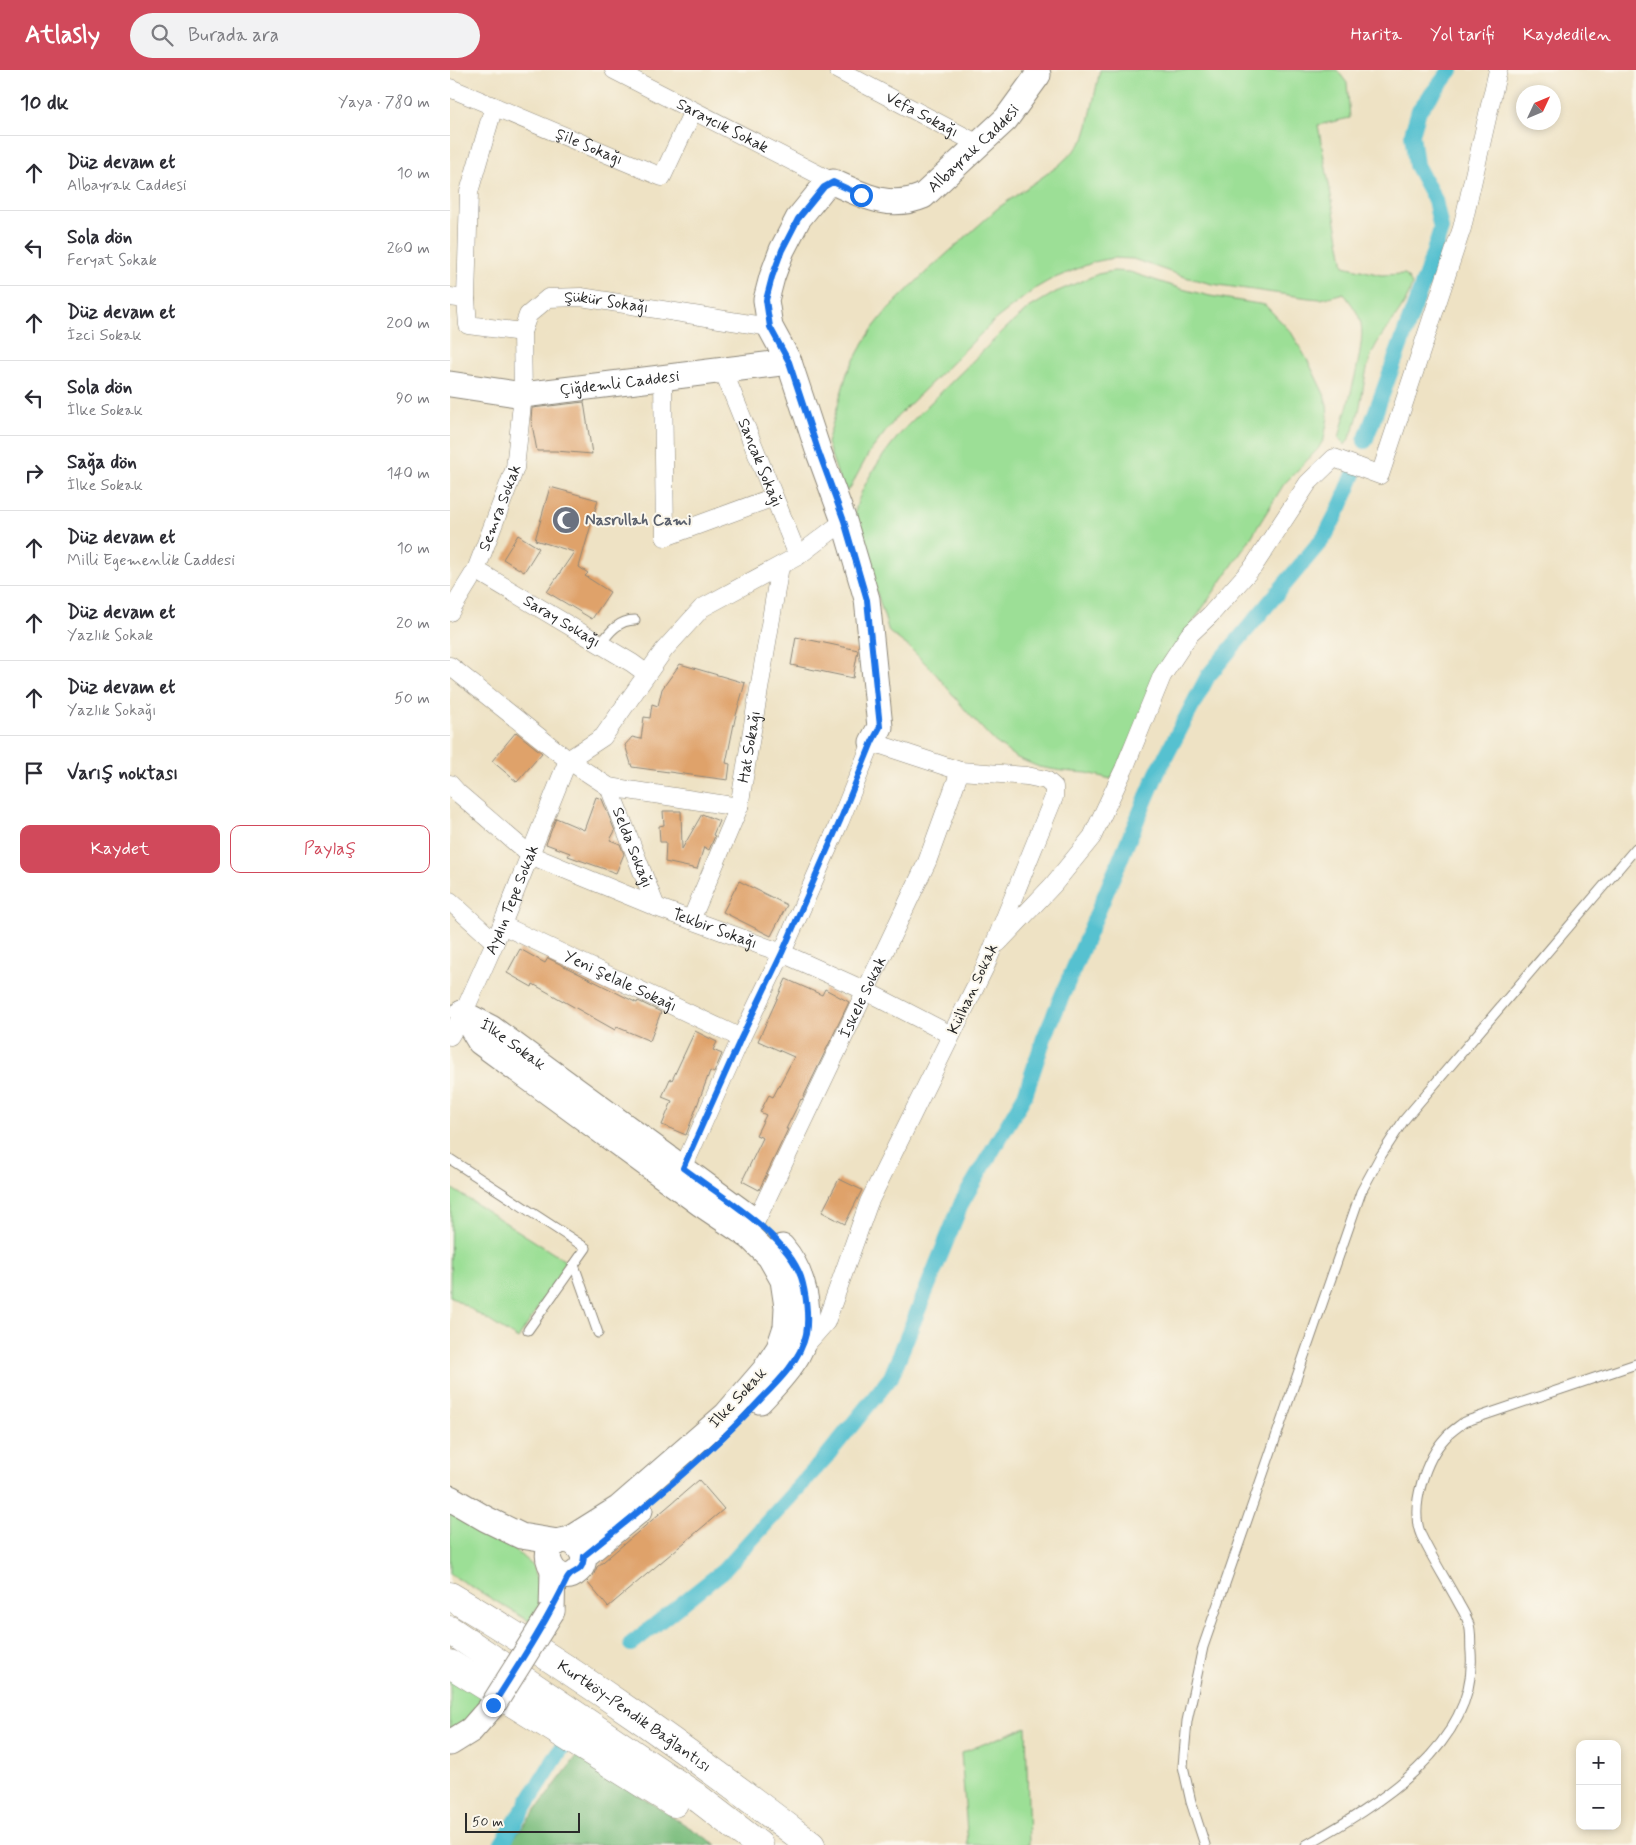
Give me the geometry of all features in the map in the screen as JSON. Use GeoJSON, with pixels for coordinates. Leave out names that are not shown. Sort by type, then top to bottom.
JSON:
{"type":"FeatureCollection","features":[{"type":"Feature","properties":{"kind":"highway","name":"Kurtköy-Pendik Bağlantısı"},"geometry":{"type":"LineString","coordinates":[[450,1596],[498,1624],[620,1706],[720,1775],[811,1845]]}},
{"type":"Feature","properties":{"kind":"highway","name":"Kurtköy-Pendik Bağlantısı"},"geometry":{"type":"LineString","coordinates":[[450,1630],[694,1795],[758,1845]]}},
{"type":"Feature","properties":{"kind":"highway"},"geometry":{"type":"LineString","coordinates":[[450,1664],[741,1845]]}},
{"type":"Feature","properties":{"kind":"street","name":"Saraycık Sokak"},"geometry":{"type":"LineString","coordinates":[[614,70],[833,182]]}},
{"type":"Feature","properties":{"kind":"street","name":"Vefa Sokağı"},"geometry":{"type":"LineString","coordinates":[[838,70],[980,145]]}},
{"type":"Feature","properties":{"kind":"street"},"geometry":{"type":"LineString","coordinates":[[991,951],[1053,885],[1092,837],[1124,769],[1162,676],[1189,635],[1210,615],[1252,566],[1308,483],[1334,458],[1380,475],[1462,228],[1498,70]]}},
{"type":"Feature","properties":{"kind":"street","name":"Albayrak Caddesi"},"geometry":{"type":"LineString","coordinates":[[833,182],[874,199],[898,203],[923,196],[1006,120],[1036,72]]}},
{"type":"Feature","properties":{"kind":"street","name":"Şile Sokağı"},"geometry":{"type":"LineString","coordinates":[[450,88],[662,177],[693,111]]}},
{"type":"Feature","properties":{"kind":"street"},"geometry":{"type":"LineString","coordinates":[[494,106],[469,192],[458,298],[468,324],[522,332]]}},
{"type":"Feature","properties":{"kind":"street"},"geometry":{"type":"LineString","coordinates":[[678,1176],[782,953],[880,727],[867,600],[844,521],[789,362],[770,327],[766,300],[782,250],[798,219],[824,187],[833,182]]}},
{"type":"Feature","properties":{"kind":"street","name":"Şükür Sokağı"},"geometry":{"type":"LineString","coordinates":[[523,395],[522,332],[528,315],[548,298],[581,297],[770,327]]}},
{"type":"Feature","properties":{"kind":"street","name":"Çiğdemli Caddesi"},"geometry":{"type":"LineString","coordinates":[[450,384],[523,395],[789,362]]}},
{"type":"Feature","properties":{"kind":"street","name":"Sancak Sokağı"},"geometry":{"type":"LineString","coordinates":[[723,370],[798,556]]}},
{"type":"Feature","properties":{"kind":"street"},"geometry":{"type":"LineString","coordinates":[[664,377],[666,537],[774,497]]}},
{"type":"Feature","properties":{"kind":"street","name":"Semra Sokak"},"geometry":{"type":"LineString","coordinates":[[450,612],[476,570],[516,468],[523,395]]}},
{"type":"Feature","properties":{"kind":"street"},"geometry":{"type":"LineString","coordinates":[[568,760],[603,737],[664,650],[702,608],[798,556],[844,521]]}},
{"type":"Feature","properties":{"kind":"street","name":"Hat Sokağı"},"geometry":{"type":"LineString","coordinates":[[691,920],[739,807],[780,566]]}},
{"type":"Feature","properties":{"kind":"street","name":"Saray Sokağı"},"geometry":{"type":"LineString","coordinates":[[476,570],[601,644],[647,674]]}},
{"type":"Feature","properties":{"kind":"street"},"geometry":{"type":"LineString","coordinates":[[450,666],[568,760],[609,787],[739,807]]}},
{"type":"Feature","properties":{"kind":"street","name":"Külhan Sokak"},"geometry":{"type":"LineString","coordinates":[[797,1356],[826,1322],[869,1202],[952,1035],[991,951],[1054,797],[1054,786],[1046,780],[1027,776],[960,771],[872,742]]}},
{"type":"Feature","properties":{"kind":"street","name":"Aydın Tepe Sokak"},"geometry":{"type":"LineString","coordinates":[[450,1036],[456,1009],[495,942],[568,760]]}},
{"type":"Feature","properties":{"kind":"street","name":"İskele Sokak"},"geometry":{"type":"LineString","coordinates":[[756,1222],[927,862],[960,771]]}},
{"type":"Feature","properties":{"kind":"street","name":"Tekbir Sokağı"},"geometry":{"type":"LineString","coordinates":[[450,784],[530,855],[656,907],[782,953],[866,991],[952,1035]]}},
{"type":"Feature","properties":{"kind":"street","name":"Selda Sokağı"},"geometry":{"type":"LineString","coordinates":[[609,787],[656,907]]}},
{"type":"Feature","properties":{"kind":"street"},"geometry":{"type":"LineString","coordinates":[[450,901],[495,942]]}},
{"type":"Feature","properties":{"kind":"street","name":"Yeni Şelale Sokağı"},"geometry":{"type":"LineString","coordinates":[[502,925],[741,1038]]}},
{"type":"Feature","properties":{"kind":"street","name":"İlke Sokak"},"geometry":{"type":"LineString","coordinates":[[456,1009],[480,1042],[678,1176],[756,1222],[787,1253],[800,1276],[806,1304],[806,1334],[797,1356],[779,1380],[739,1423],[669,1485],[563,1557]]}},
{"type":"Feature","properties":{"kind":"street","name":"İlke Sokak"},"geometry":{"type":"LineString","coordinates":[[563,1557],[726,1415],[764,1371],[780,1348],[786,1327],[787,1306],[783,1280],[770,1257],[750,1237],[678,1176]]}},
{"type":"Feature","properties":{"kind":"street"},"geometry":{"type":"LineString","coordinates":[[450,1498],[486,1519],[521,1536],[538,1540],[563,1557]]}},
{"type":"Feature","properties":{"kind":"street"},"geometry":{"type":"LineString","coordinates":[[450,1508],[505,1540],[563,1557]]}},
{"type":"Feature","properties":{"kind":"street"},"geometry":{"type":"LineString","coordinates":[[450,1743],[471,1730],[493,1705],[552,1611],[563,1557]]}},
{"type":"Feature","properties":{"kind":"lane"},"geometry":{"type":"LineString","coordinates":[[601,644],[612,629],[625,621],[635,620]]}},
{"type":"Feature","properties":{"kind":"lane"},"geometry":{"type":"LineString","coordinates":[[1205,1845],[1191,1802],[1183,1766],[1187,1720],[1203,1647],[1361,1192],[1380,1157],[1404,1120],[1636,848]]}},
{"type":"Feature","properties":{"kind":"lane"},"geometry":{"type":"LineString","coordinates":[[450,1159],[586,1248],[528,1330]]}},
{"type":"Feature","properties":{"kind":"lane"},"geometry":{"type":"LineString","coordinates":[[574,1265],[598,1333]]}},
{"type":"Feature","properties":{"kind":"lane"},"geometry":{"type":"LineString","coordinates":[[1306,1845],[1351,1820],[1426,1761],[1451,1730],[1466,1700],[1472,1663],[1469,1623],[1420,1533],[1416,1504],[1422,1479],[1446,1437],[1464,1422],[1636,1364]]}},
{"type":"Feature","properties":{"kind":"green space"},"geometry":{"type":"Polygon","coordinates":[[[1100,70],[1337,70],[1347,83],[1350,118],[1318,125],[1344,266],[1381,275],[1405,274],[1412,284],[1405,303],[1382,335],[1372,353],[1365,376],[1356,423],[1345,445],[1339,438],[1358,363],[1362,334],[1358,315],[1344,293],[1321,299],[1212,284],[1133,259],[1113,258],[1094,262],[1050,280],[1036,288],[996,319],[897,417],[869,453],[850,488],[844,493],[827,443],[847,373],[860,349],[873,328],[889,308],[923,275],[998,208],[1058,166],[1076,149],[1084,139],[1088,126],[1100,70]]]}},
{"type":"Feature","properties":{"kind":"green space"},"geometry":{"type":"Polygon","coordinates":[[[1114,271],[1130,272],[1210,296],[1265,305],[1291,332],[1309,363],[1324,394],[1328,417],[1324,439],[1318,449],[1284,484],[1247,544],[1195,619],[1111,779],[1087,773],[1039,767],[1015,757],[994,741],[935,673],[909,647],[889,632],[854,518],[867,481],[890,446],[907,426],[1005,329],[1029,308],[1056,292],[1098,274],[1114,271]]]}},
{"type":"Feature","properties":{"kind":"green space"},"geometry":{"type":"Polygon","coordinates":[[[451,1188],[567,1262],[518,1339],[450,1296],[451,1188]]]}},
{"type":"Feature","properties":{"kind":"green space"},"geometry":{"type":"Polygon","coordinates":[[[450,1511],[508,1544],[533,1566],[543,1600],[529,1621],[450,1574],[450,1511]]]}},
{"type":"Feature","properties":{"kind":"green space"},"geometry":{"type":"Polygon","coordinates":[[[450,1674],[484,1695],[466,1720],[450,1729],[450,1674]]]}},
{"type":"Feature","properties":{"kind":"green space"},"geometry":{"type":"Polygon","coordinates":[[[1026,1727],[1029,1845],[968,1845],[961,1753],[1026,1727]]]}},
{"type":"Feature","properties":{"kind":"green space"},"geometry":{"type":"Polygon","coordinates":[[[577,1756],[717,1845],[509,1845],[577,1756]]]}},
{"type":"Feature","properties":{"kind":"building"},"geometry":{"type":"Polygon","coordinates":[[[584,402],[592,454],[537,451],[531,419],[532,408],[584,402]]]}},
{"type":"Feature","properties":{"kind":"building"},"geometry":{"type":"Polygon","coordinates":[[[550,487],[598,500],[579,567],[588,573],[585,576],[610,592],[592,619],[547,592],[574,552],[535,540],[550,487]]]}},
{"type":"Feature","properties":{"kind":"building"},"geometry":{"type":"Polygon","coordinates":[[[518,535],[539,548],[524,572],[503,559],[518,535]]]}},
{"type":"Feature","properties":{"kind":"building"},"geometry":{"type":"Polygon","coordinates":[[[796,637],[858,650],[853,678],[791,665],[796,637]]]}},
{"type":"Feature","properties":{"kind":"building"},"geometry":{"type":"Polygon","coordinates":[[[680,664],[745,683],[726,763],[730,764],[728,780],[632,767],[625,745],[632,737],[641,739],[644,717],[650,718],[652,704],[658,706],[662,689],[680,664]]]}},
{"type":"Feature","properties":{"kind":"building"},"geometry":{"type":"Polygon","coordinates":[[[516,732],[542,753],[517,782],[492,761],[516,732]]]}},
{"type":"Feature","properties":{"kind":"building"},"geometry":{"type":"Polygon","coordinates":[[[596,797],[602,799],[615,831],[610,840],[620,844],[624,854],[616,873],[568,856],[570,853],[546,844],[556,818],[584,830],[596,797]]]}},
{"type":"Feature","properties":{"kind":"building"},"geometry":{"type":"Polygon","coordinates":[[[663,811],[681,811],[682,849],[702,814],[719,821],[709,850],[704,847],[697,869],[665,862],[666,842],[660,842],[659,826],[664,825],[663,811]]]}},
{"type":"Feature","properties":{"kind":"building"},"geometry":{"type":"Polygon","coordinates":[[[739,881],[787,905],[771,936],[723,912],[739,881]]]}},
{"type":"Feature","properties":{"kind":"building"},"geometry":{"type":"Polygon","coordinates":[[[520,949],[545,963],[548,958],[637,1003],[638,1001],[661,1012],[650,1041],[617,1027],[615,1030],[533,984],[532,987],[507,973],[520,949]]]}},
{"type":"Feature","properties":{"kind":"building"},"geometry":{"type":"Polygon","coordinates":[[[786,979],[822,995],[825,989],[849,1002],[786,1129],[788,1129],[759,1190],[742,1181],[763,1138],[756,1135],[766,1115],[760,1112],[769,1095],[773,1097],[794,1057],[758,1041],[786,979]]]}},
{"type":"Feature","properties":{"kind":"building"},"geometry":{"type":"Polygon","coordinates":[[[695,1031],[717,1042],[713,1050],[722,1054],[714,1073],[710,1071],[686,1135],[662,1125],[672,1101],[662,1097],[695,1031]]]}},
{"type":"Feature","properties":{"kind":"building"},"geometry":{"type":"Polygon","coordinates":[[[839,1179],[862,1190],[845,1224],[822,1212],[839,1179]]]}},
{"type":"Feature","properties":{"kind":"building"},"geometry":{"type":"Polygon","coordinates":[[[699,1480],[724,1509],[608,1607],[587,1582],[593,1576],[597,1567],[699,1480]]]}},
{"type":"Feature","properties":{"kind":"waterway"},"geometry":{"type":"LineString","coordinates":[[1365,441],[1429,267],[1441,229],[1435,200],[1416,165],[1412,134],[1419,110],[1451,70]]}},
{"type":"Feature","properties":{"kind":"waterway"},"geometry":{"type":"LineString","coordinates":[[631,1644],[723,1571],[826,1457],[891,1377],[962,1202],[1025,1095],[1044,1038],[1157,773],[1208,676],[1325,536],[1354,474]]}},
{"type":"Feature","properties":{"kind":"waterway"},"geometry":{"type":"LineString","coordinates":[[501,1845],[563,1746]]}},
{"type":"Feature","properties":{"kind":"place","name":"Nasrullah Cami"},"geometry":{"type":"Point","coordinates":[566,520]}},
{"type":"Feature","properties":{"kind":"route"},"geometry":{"type":"LineString","coordinates":[[493,1705],[552,1611],[569,1576],[578,1571],[582,1566],[584,1556],[629,1520],[739,1423],[779,1380],[797,1356],[806,1334],[806,1304],[800,1276],[787,1253],[756,1222],[683,1168],[741,1038],[782,953],[880,727],[867,600],[844,521],[789,362],[770,327],[766,300],[782,250],[798,219],[824,187],[833,182],[861,195]]}}]}
